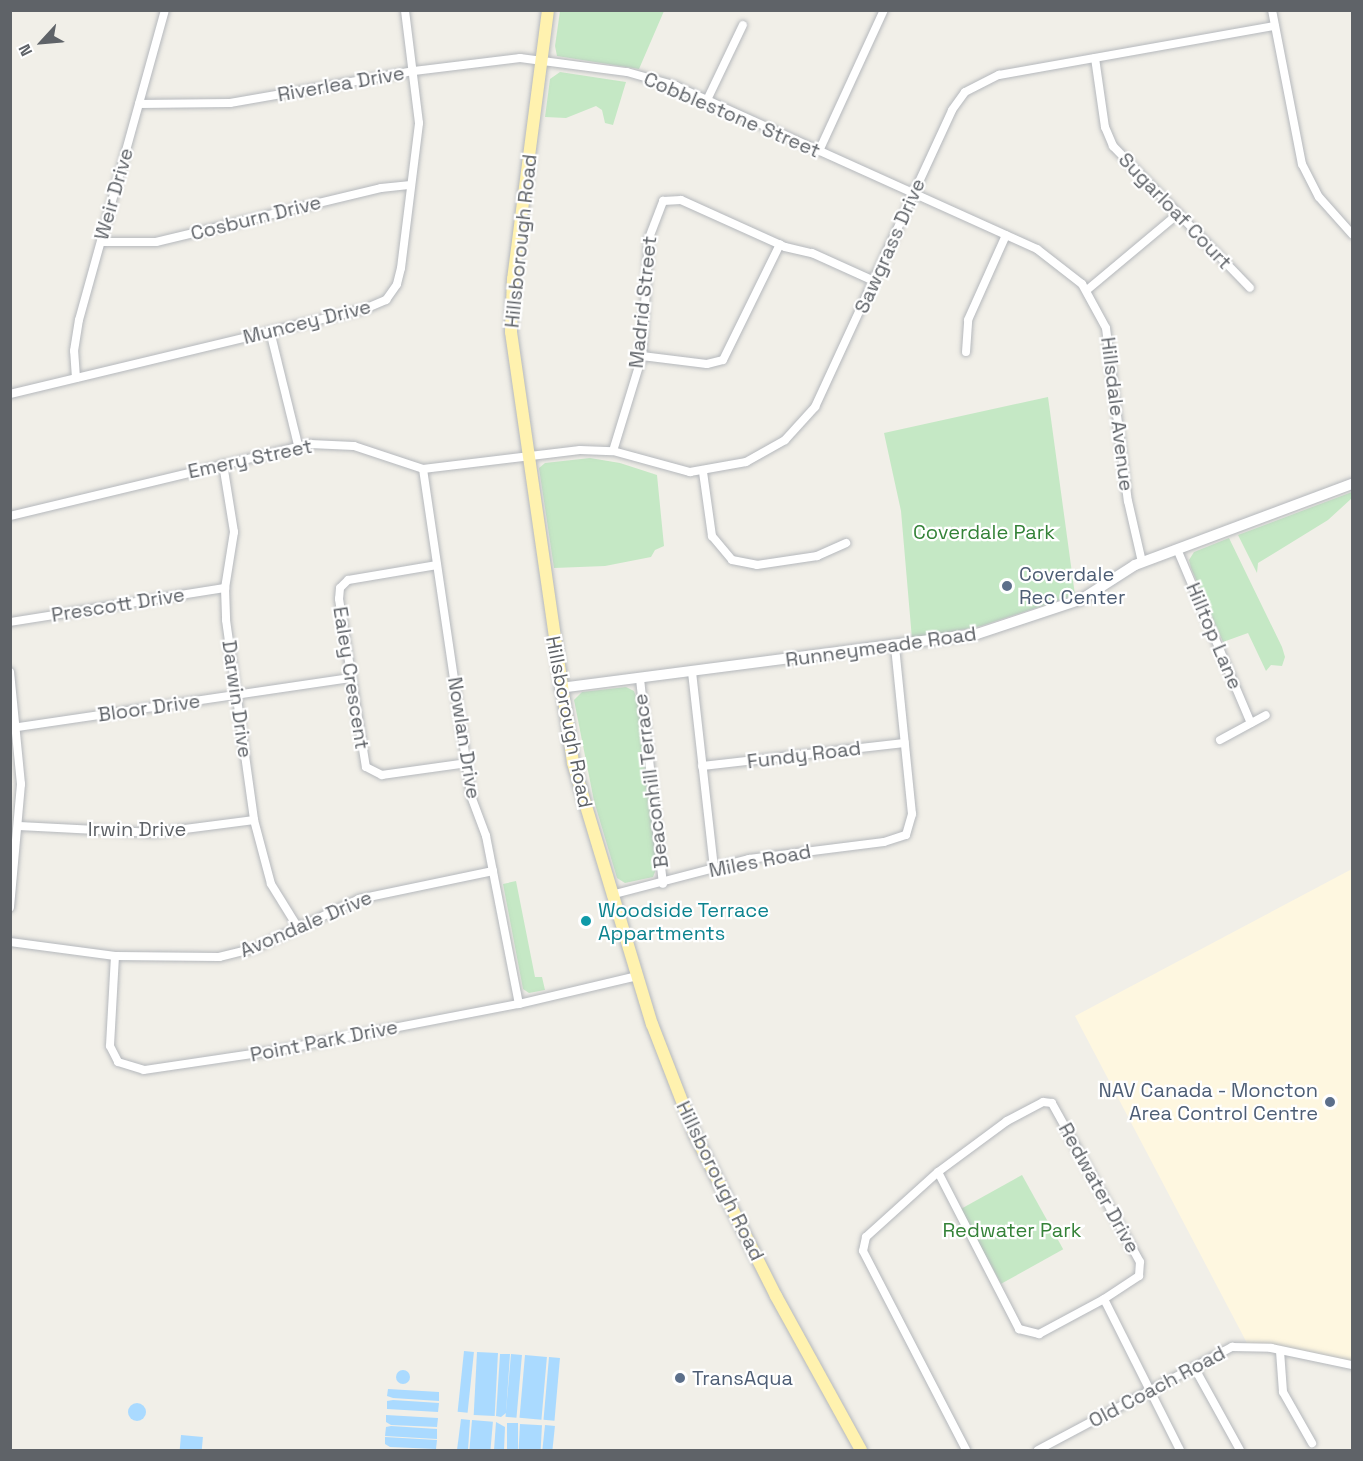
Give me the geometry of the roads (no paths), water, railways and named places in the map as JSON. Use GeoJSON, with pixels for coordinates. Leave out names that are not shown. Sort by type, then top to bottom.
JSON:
{"type":"FeatureCollection","features":[{"type":"Feature","properties":{"kind":"main road","name":"Hillsborough Road"},"geometry":{"type":"LineString","coordinates":[[548,10],[511,314],[527,458],[560,688],[578,787],[637,976],[695,1135],[776,1296],[861,1450]]}},
{"type":"Feature","properties":{"kind":"street","name":"Weir Drive"},"geometry":{"type":"LineString","coordinates":[[76,378],[77,330],[165,10]]}},
{"type":"Feature","properties":{"kind":"street","name":"Muncey Drive"},"geometry":{"type":"LineString","coordinates":[[10,394],[374,306],[390,295],[401,268],[419,123],[405,10]]}},
{"type":"Feature","properties":{"kind":"street"},"geometry":{"type":"LineString","coordinates":[[819,151],[884,10]]}},
{"type":"Feature","properties":{"kind":"street"},"geometry":{"type":"LineString","coordinates":[[1272,10],[1302,164],[1319,197],[1353,234]]}},
{"type":"Feature","properties":{"kind":"street"},"geometry":{"type":"LineString","coordinates":[[707,100],[743,25]]}},
{"type":"Feature","properties":{"kind":"street","name":"Sawgrass Drive"},"geometry":{"type":"LineString","coordinates":[[527,458],[580,450],[613,451],[669,470],[703,472],[737,465],[762,455],[804,422],[824,390],[952,110],[965,92],[999,75],[1275,26]]}},
{"type":"Feature","properties":{"kind":"street","name":"Riverlea Drive"},"geometry":{"type":"LineString","coordinates":[[139,104],[230,103],[414,71],[520,58],[542,60]]}},
{"type":"Feature","properties":{"kind":"street","name":"Sugarloaf Court"},"geometry":{"type":"LineString","coordinates":[[1095,58],[1109,140],[1250,288]]}},
{"type":"Feature","properties":{"kind":"street","name":"Cobblestone Street"},"geometry":{"type":"LineString","coordinates":[[542,60],[641,75],[707,100],[914,194]]}},
{"type":"Feature","properties":{"kind":"street","name":"Cosburn Drive"},"geometry":{"type":"LineString","coordinates":[[101,242],[156,243],[381,188],[411,185]]}},
{"type":"Feature","properties":{"kind":"street","name":"Hillsdale Avenue"},"geometry":{"type":"LineString","coordinates":[[914,194],[1006,235],[1057,261],[1087,290],[1104,321],[1111,347],[1128,501],[1142,562]]}},
{"type":"Feature","properties":{"kind":"street","name":"Madrid Street"},"geometry":{"type":"LineString","coordinates":[[613,451],[642,356],[649,238],[663,201],[681,200],[780,244],[812,253],[874,281]]}},
{"type":"Feature","properties":{"kind":"street"},"geometry":{"type":"LineString","coordinates":[[1087,290],[1178,214]]}},
{"type":"Feature","properties":{"kind":"street"},"geometry":{"type":"LineString","coordinates":[[966,352],[968,320],[1006,235]]}},
{"type":"Feature","properties":{"kind":"street"},"geometry":{"type":"LineString","coordinates":[[642,356],[707,364],[723,360],[780,244]]}},
{"type":"Feature","properties":{"kind":"street"},"geometry":{"type":"LineString","coordinates":[[270,331],[298,445]]}},
{"type":"Feature","properties":{"kind":"street","name":"Emery Street"},"geometry":{"type":"LineString","coordinates":[[10,516],[298,445],[354,446],[423,469],[527,458]]}},
{"type":"Feature","properties":{"kind":"street","name":"Darwin Drive"},"geometry":{"type":"LineString","coordinates":[[223,464],[234,523],[225,588],[254,820],[271,884],[297,926]]}},
{"type":"Feature","properties":{"kind":"street","name":"Nowlan Drive"},"geometry":{"type":"LineString","coordinates":[[423,469],[466,763],[493,871],[519,1004]]}},
{"type":"Feature","properties":{"kind":"street"},"geometry":{"type":"LineString","coordinates":[[703,472],[712,536],[732,560],[757,565],[807,558],[823,555],[846,543]]}},
{"type":"Feature","properties":{"kind":"street","name":"Runneymeade Road"},"geometry":{"type":"LineString","coordinates":[[560,688],[895,647],[977,634],[1069,604],[1142,562],[1353,484]]}},
{"type":"Feature","properties":{"kind":"street","name":"Hilltop Lane"},"geometry":{"type":"LineString","coordinates":[[1177,549],[1251,723]]}},
{"type":"Feature","properties":{"kind":"street","name":"Ealey Crescent"},"geometry":{"type":"LineString","coordinates":[[437,566],[351,579],[342,584],[339,598],[363,756],[369,771],[382,775],[466,763]]}},
{"type":"Feature","properties":{"kind":"street","name":"Prescott Drive"},"geometry":{"type":"LineString","coordinates":[[10,622],[225,588]]}},
{"type":"Feature","properties":{"kind":"street"},"geometry":{"type":"LineString","coordinates":[[895,647],[905,743]]}},
{"type":"Feature","properties":{"kind":"street"},"geometry":{"type":"LineString","coordinates":[[10,672],[18,728],[19,826],[10,908]]}},
{"type":"Feature","properties":{"kind":"street"},"geometry":{"type":"LineString","coordinates":[[692,672],[714,868]]}},
{"type":"Feature","properties":{"kind":"street","name":"Bloor Drive"},"geometry":{"type":"LineString","coordinates":[[18,728],[351,678]]}},
{"type":"Feature","properties":{"kind":"street","name":"Beaconhill Terrace"},"geometry":{"type":"LineString","coordinates":[[640,679],[663,884]]}},
{"type":"Feature","properties":{"kind":"street"},"geometry":{"type":"LineString","coordinates":[[1220,740],[1266,715]]}},
{"type":"Feature","properties":{"kind":"street","name":"Fundy Road"},"geometry":{"type":"LineString","coordinates":[[702,766],[905,743]]}},
{"type":"Feature","properties":{"kind":"street","name":"Miles Road"},"geometry":{"type":"LineString","coordinates":[[611,895],[663,884],[749,859],[890,841],[909,831],[912,814],[905,743]]}},
{"type":"Feature","properties":{"kind":"street","name":"Irwin Drive"},"geometry":{"type":"LineString","coordinates":[[19,826],[154,833],[254,820]]}},
{"type":"Feature","properties":{"kind":"street","name":"Avondale Drive"},"geometry":{"type":"LineString","coordinates":[[10,942],[115,956],[219,957],[255,948],[297,926],[372,895],[493,871]]}},
{"type":"Feature","properties":{"kind":"street","name":"Point Park Drive"},"geometry":{"type":"LineString","coordinates":[[115,956],[110,1046],[118,1062],[135,1069],[244,1056],[519,1004],[637,976]]}},
{"type":"Feature","properties":{"kind":"street","name":"Redwater Drive"},"geometry":{"type":"LineString","coordinates":[[938,1172],[1019,1329],[1039,1334],[1104,1299],[1140,1276],[1140,1262],[1052,1103],[1043,1102],[1007,1120],[938,1172],[866,1237],[863,1251],[966,1450]]}},
{"type":"Feature","properties":{"kind":"street"},"geometry":{"type":"LineString","coordinates":[[1104,1299],[1180,1450]]}},
{"type":"Feature","properties":{"kind":"street","name":"Old Coach Road"},"geometry":{"type":"LineString","coordinates":[[1038,1450],[1232,1347],[1280,1351],[1353,1365]]}},
{"type":"Feature","properties":{"kind":"street"},"geometry":{"type":"LineString","coordinates":[[1280,1351],[1283,1392],[1312,1443]]}},
{"type":"Feature","properties":{"kind":"street"},"geometry":{"type":"LineString","coordinates":[[1194,1367],[1240,1450]]}},
{"type":"Feature","properties":{"kind":"water"},"geometry":{"type":"Polygon","coordinates":[[[464,1351],[474,1352],[468,1413],[458,1412],[464,1351]]]}},
{"type":"Feature","properties":{"kind":"water"},"geometry":{"type":"Polygon","coordinates":[[[477,1352],[498,1353],[495,1416],[474,1415],[477,1352]]]}},
{"type":"Feature","properties":{"kind":"water"},"geometry":{"type":"Polygon","coordinates":[[[500,1354],[510,1354],[506,1413],[501,1417],[496,1416],[500,1354]]]}},
{"type":"Feature","properties":{"kind":"water"},"geometry":{"type":"Polygon","coordinates":[[[511,1354],[522,1355],[516,1418],[506,1417],[511,1354]]]}},
{"type":"Feature","properties":{"kind":"water"},"geometry":{"type":"Polygon","coordinates":[[[525,1355],[547,1357],[541,1420],[520,1418],[525,1355]]]}},
{"type":"Feature","properties":{"kind":"water"},"geometry":{"type":"Polygon","coordinates":[[[549,1357],[560,1358],[554,1421],[544,1420],[549,1357]]]}},
{"type":"Feature","properties":{"kind":"water"},"geometry":{"type":"Polygon","coordinates":[[[400,1370],[406,1370],[410,1377],[406,1384],[400,1384],[396,1380],[396,1374],[400,1370]]]}},
{"type":"Feature","properties":{"kind":"water"},"geometry":{"type":"Polygon","coordinates":[[[388,1389],[439,1392],[439,1401],[393,1398],[387,1396],[388,1389]]]}},
{"type":"Feature","properties":{"kind":"water"},"geometry":{"type":"Polygon","coordinates":[[[387,1401],[439,1403],[438,1412],[387,1409],[387,1401]]]}},
{"type":"Feature","properties":{"kind":"water"},"geometry":{"type":"Polygon","coordinates":[[[133,1403],[141,1403],[146,1408],[144,1419],[133,1421],[128,1416],[128,1408],[133,1403]]]}},
{"type":"Feature","properties":{"kind":"water"},"geometry":{"type":"Polygon","coordinates":[[[386,1415],[438,1418],[437,1427],[391,1425],[386,1422],[386,1415]]]}},
{"type":"Feature","properties":{"kind":"water"},"geometry":{"type":"Polygon","coordinates":[[[461,1419],[470,1420],[468,1450],[457,1450],[461,1419]]]}},
{"type":"Feature","properties":{"kind":"water"},"geometry":{"type":"Polygon","coordinates":[[[472,1420],[493,1422],[490,1450],[469,1450],[472,1420]]]}},
{"type":"Feature","properties":{"kind":"water"},"geometry":{"type":"Polygon","coordinates":[[[496,1422],[505,1427],[504,1450],[494,1450],[496,1422]]]}},
{"type":"Feature","properties":{"kind":"water"},"geometry":{"type":"Polygon","coordinates":[[[507,1423],[518,1423],[518,1450],[507,1450],[507,1423]]]}},
{"type":"Feature","properties":{"kind":"water"},"geometry":{"type":"Polygon","coordinates":[[[520,1424],[542,1425],[541,1450],[519,1450],[520,1424]]]}},
{"type":"Feature","properties":{"kind":"water"},"geometry":{"type":"Polygon","coordinates":[[[545,1425],[555,1426],[552,1450],[542,1450],[545,1425]]]}},
{"type":"Feature","properties":{"kind":"water"},"geometry":{"type":"Polygon","coordinates":[[[386,1427],[437,1429],[437,1439],[385,1436],[386,1427]]]}},
{"type":"Feature","properties":{"kind":"water"},"geometry":{"type":"Polygon","coordinates":[[[181,1435],[203,1437],[202,1450],[180,1450],[181,1435]]]}},
{"type":"Feature","properties":{"kind":"water"},"geometry":{"type":"Polygon","coordinates":[[[385,1437],[437,1440],[436,1449],[390,1447],[385,1444],[385,1437]]]}},
{"type":"Feature","properties":{"kind":"place","name":"Coverdale Rec Center"},"geometry":{"type":"Point","coordinates":[1007,586]}},
{"type":"Feature","properties":{"kind":"place","name":"Woodside Terrace Appartments"},"geometry":{"type":"Point","coordinates":[586,921]}},
{"type":"Feature","properties":{"kind":"place","name":"NAV Canada - Moncton Area Control Centre"},"geometry":{"type":"Point","coordinates":[1330,1102]}},
{"type":"Feature","properties":{"kind":"place","name":"TransAqua"},"geometry":{"type":"Point","coordinates":[680,1378]}},
{"type":"Feature","properties":{"kind":"park label","name":"Coverdale Park"},"geometry":{"type":"Point","coordinates":[984,532]}},
{"type":"Feature","properties":{"kind":"park label","name":"Redwater Park"},"geometry":{"type":"Point","coordinates":[1012,1230]}}]}
